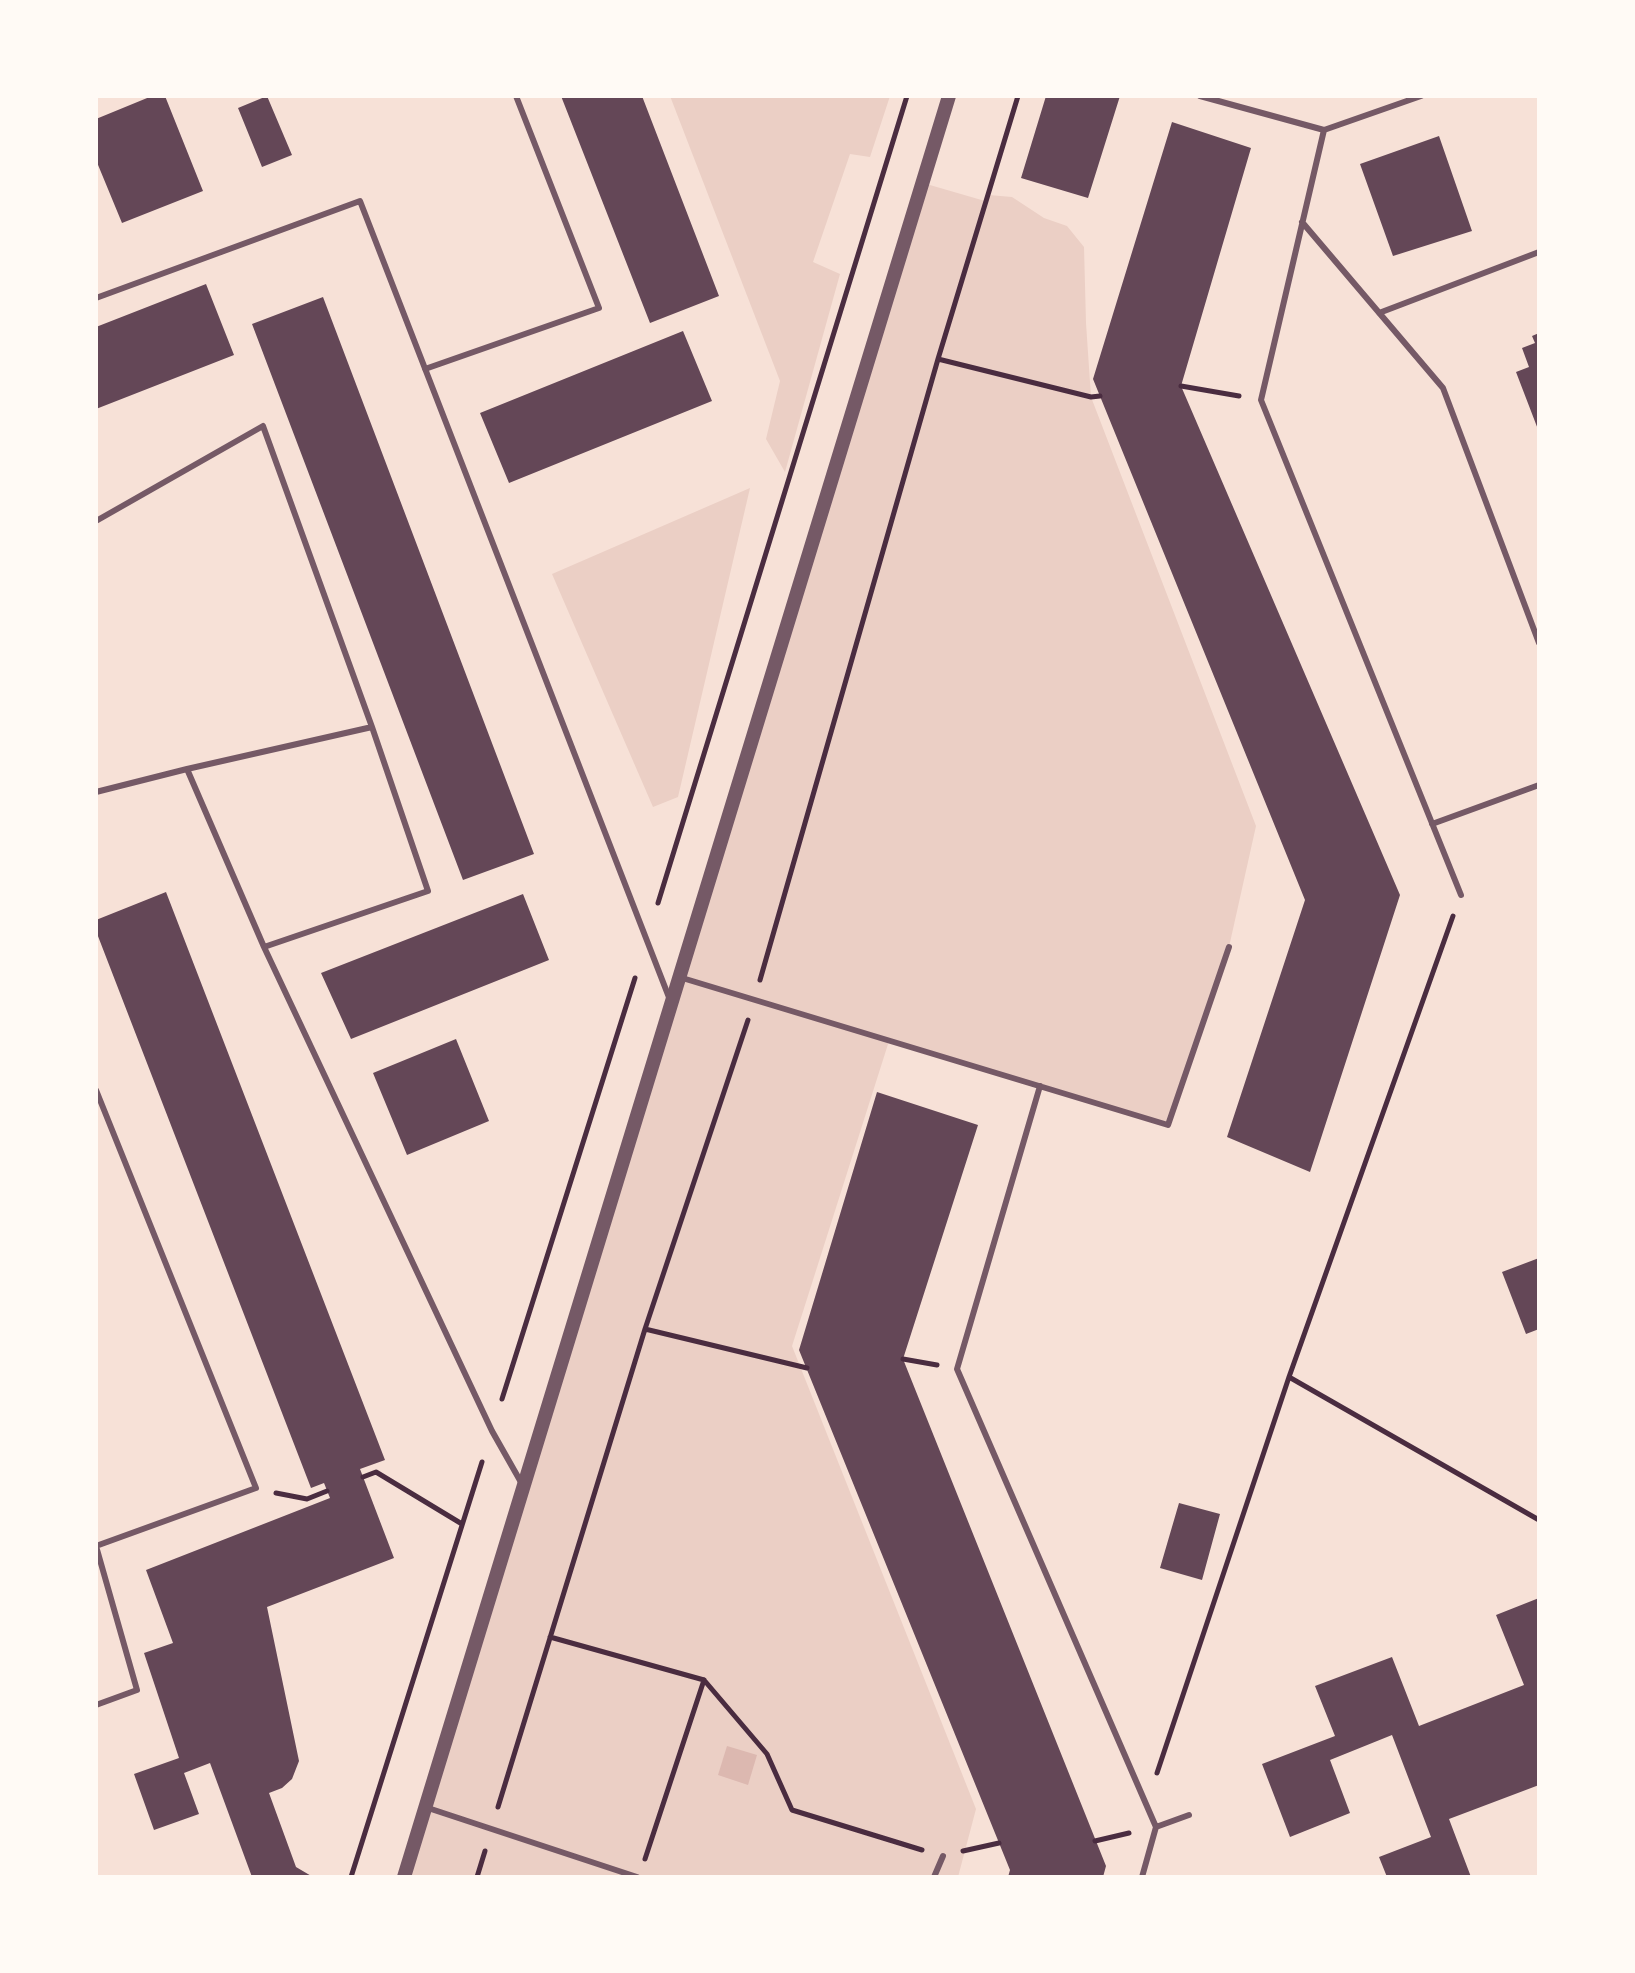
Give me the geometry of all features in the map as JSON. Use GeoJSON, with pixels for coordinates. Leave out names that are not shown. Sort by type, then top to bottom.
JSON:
{"type":"FeatureCollection","features":[{"type":"Feature","properties":{"kind":"street"},"geometry":{"type":"LineString","coordinates":[[404,1877],[949,96]]}},
{"type":"Feature","properties":{"kind":"lane"},"geometry":{"type":"LineString","coordinates":[[425,369],[599,308],[516,96]]}},
{"type":"Feature","properties":{"kind":"lane"},"geometry":{"type":"LineString","coordinates":[[1200,96],[1324,130],[1421,96]]}},
{"type":"Feature","properties":{"kind":"lane"},"geometry":{"type":"LineString","coordinates":[[1324,130],[1261,400],[1461,895]]}},
{"type":"Feature","properties":{"kind":"lane"},"geometry":{"type":"LineString","coordinates":[[96,298],[360,201],[672,1003]]}},
{"type":"Feature","properties":{"kind":"lane"},"geometry":{"type":"LineString","coordinates":[[1302,222],[1443,388],[1539,643]]}},
{"type":"Feature","properties":{"kind":"lane"},"geometry":{"type":"LineString","coordinates":[[1379,313],[1539,252]]}},
{"type":"Feature","properties":{"kind":"lane"},"geometry":{"type":"LineString","coordinates":[[96,521],[263,426],[428,891],[264,947]]}},
{"type":"Feature","properties":{"kind":"lane"},"geometry":{"type":"LineString","coordinates":[[96,792],[372,727]]}},
{"type":"Feature","properties":{"kind":"lane"},"geometry":{"type":"LineString","coordinates":[[187,769],[264,947],[492,1431],[523,1486]]}},
{"type":"Feature","properties":{"kind":"lane"},"geometry":{"type":"LineString","coordinates":[[1432,824],[1539,785]]}},
{"type":"Feature","properties":{"kind":"lane"},"geometry":{"type":"LineString","coordinates":[[679,977],[1168,1125],[1229,947]]}},
{"type":"Feature","properties":{"kind":"lane"},"geometry":{"type":"LineString","coordinates":[[1040,1086],[957,1369],[1156,1827],[1142,1877]]}},
{"type":"Feature","properties":{"kind":"lane"},"geometry":{"type":"LineString","coordinates":[[96,1090],[256,1488],[96,1546],[137,1690],[96,1705]]}},
{"type":"Feature","properties":{"kind":"lane"},"geometry":{"type":"LineString","coordinates":[[425,1807],[637,1877]]}},
{"type":"Feature","properties":{"kind":"lane"},"geometry":{"type":"LineString","coordinates":[[1156,1827],[1189,1815]]}},
{"type":"Feature","properties":{"kind":"lane"},"geometry":{"type":"LineString","coordinates":[[934,1877],[943,1856]]}},
{"type":"Feature","properties":{"kind":"path"},"geometry":{"type":"LineString","coordinates":[[351,1877],[647,940],[907,96]]}},
{"type":"Feature","properties":{"kind":"path"},"geometry":{"type":"LineString","coordinates":[[938,359],[1091,397],[1100,396]]}},
{"type":"Feature","properties":{"kind":"path"},"geometry":{"type":"LineString","coordinates":[[1181,386],[1261,400]]}},
{"type":"Feature","properties":{"kind":"path"},"geometry":{"type":"LineString","coordinates":[[1147,1804],[1289,1377],[1461,895]]}},
{"type":"Feature","properties":{"kind":"path"},"geometry":{"type":"LineString","coordinates":[[645,1329],[807,1368]]}},
{"type":"Feature","properties":{"kind":"path"},"geometry":{"type":"LineString","coordinates":[[903,1359],[957,1369]]}},
{"type":"Feature","properties":{"kind":"path"},"geometry":{"type":"LineString","coordinates":[[1289,1377],[1539,1520]]}},
{"type":"Feature","properties":{"kind":"path"},"geometry":{"type":"LineString","coordinates":[[363,1477],[376,1472],[462,1524]]}},
{"type":"Feature","properties":{"kind":"path"},"geometry":{"type":"LineString","coordinates":[[256,1488],[307,1499],[327,1491]]}},
{"type":"Feature","properties":{"kind":"path"},"geometry":{"type":"LineString","coordinates":[[550,1637],[704,1680],[767,1754],[792,1810],[943,1856],[999,1843]]}},
{"type":"Feature","properties":{"kind":"path"},"geometry":{"type":"LineString","coordinates":[[644,1862],[704,1680]]}},
{"type":"Feature","properties":{"kind":"path"},"geometry":{"type":"LineString","coordinates":[[1095,1841],[1156,1827]]}},
{"type":"Feature","properties":{"kind":"shaded area"},"geometry":{"type":"Polygon","coordinates":[[[670,96],[890,96],[870,157],[850,154],[813,262],[840,274],[785,472],[766,439],[780,381],[670,96]]]}},
{"type":"Feature","properties":{"kind":"shaded area"},"geometry":{"type":"Polygon","coordinates":[[[923,183],[985,201],[989,195],[1012,197],[1044,218],[1067,226],[1084,247],[1091,397],[1256,826],[1229,947],[1168,1125],[889,1041],[792,1346],[976,1809],[958,1877],[404,1877],[923,183]]]}},
{"type":"Feature","properties":{"kind":"shaded area"},"geometry":{"type":"Polygon","coordinates":[[[750,488],[678,797],[653,807],[552,574],[750,488]]]}},
{"type":"Feature","properties":{"kind":"shaded area"},"geometry":{"type":"Polygon","coordinates":[[[727,1746],[757,1755],[748,1785],[718,1775],[727,1746]]]}},
{"type":"Feature","properties":{"kind":"building"},"geometry":{"type":"Polygon","coordinates":[[[152,96],[165,96],[203,191],[122,223],[96,160],[96,119],[152,96]]]}},
{"type":"Feature","properties":{"kind":"building"},"geometry":{"type":"Polygon","coordinates":[[[267,96],[292,155],[262,167],[238,108],[267,96]]]}},
{"type":"Feature","properties":{"kind":"building"},"geometry":{"type":"Polygon","coordinates":[[[561,96],[642,96],[719,296],[650,323],[561,96]]]}},
{"type":"Feature","properties":{"kind":"building"},"geometry":{"type":"Polygon","coordinates":[[[1046,96],[1120,96],[1088,198],[1021,178],[1046,96]]]}},
{"type":"Feature","properties":{"kind":"building"},"geometry":{"type":"Polygon","coordinates":[[[1172,122],[1251,148],[1181,386],[1400,895],[1310,1172],[1227,1137],[1305,900],[1093,379],[1172,122]]]}},
{"type":"Feature","properties":{"kind":"building"},"geometry":{"type":"Polygon","coordinates":[[[1439,136],[1472,231],[1393,256],[1360,164],[1439,136]]]}},
{"type":"Feature","properties":{"kind":"building"},"geometry":{"type":"Polygon","coordinates":[[[206,284],[234,355],[96,409],[96,327],[206,284]]]}},
{"type":"Feature","properties":{"kind":"building"},"geometry":{"type":"Polygon","coordinates":[[[323,297],[534,854],[463,880],[252,324],[323,297]]]}},
{"type":"Feature","properties":{"kind":"building"},"geometry":{"type":"Polygon","coordinates":[[[683,331],[712,401],[509,483],[480,413],[683,331]]]}},
{"type":"Feature","properties":{"kind":"building"},"geometry":{"type":"Polygon","coordinates":[[[1539,333],[1539,432],[1516,372],[1529,367],[1522,348],[1535,343],[1532,336],[1539,333]]]}},
{"type":"Feature","properties":{"kind":"building"},"geometry":{"type":"Polygon","coordinates":[[[166,892],[385,1460],[360,1469],[394,1558],[267,1607],[299,1761],[292,1779],[282,1788],[269,1793],[296,1867],[313,1877],[252,1877],[210,1763],[184,1773],[199,1814],[154,1830],[134,1774],[179,1758],[144,1653],[173,1643],[146,1570],[330,1498],[324,1483],[311,1488],[96,931],[96,920],[166,892]]]}},
{"type":"Feature","properties":{"kind":"building"},"geometry":{"type":"Polygon","coordinates":[[[523,894],[549,960],[351,1039],[321,973],[523,894]]]}},
{"type":"Feature","properties":{"kind":"building"},"geometry":{"type":"Polygon","coordinates":[[[456,1039],[489,1121],[407,1155],[373,1073],[456,1039]]]}},
{"type":"Feature","properties":{"kind":"building"},"geometry":{"type":"Polygon","coordinates":[[[877,1092],[978,1125],[903,1359],[1106,1866],[1103,1877],[1008,1877],[1010,1870],[799,1350],[877,1092]]]}},
{"type":"Feature","properties":{"kind":"building"},"geometry":{"type":"Polygon","coordinates":[[[1539,1258],[1539,1329],[1526,1334],[1502,1272],[1539,1258]]]}},
{"type":"Feature","properties":{"kind":"building"},"geometry":{"type":"Polygon","coordinates":[[[1179,1503],[1220,1514],[1202,1580],[1160,1568],[1179,1503]]]}},
{"type":"Feature","properties":{"kind":"building"},"geometry":{"type":"Polygon","coordinates":[[[1539,1598],[1539,1785],[1449,1819],[1471,1877],[1387,1877],[1379,1857],[1431,1837],[1392,1735],[1330,1760],[1350,1813],[1290,1837],[1262,1764],[1335,1736],[1315,1686],[1392,1657],[1419,1726],[1524,1685],[1496,1615],[1539,1598]]]}}]}
